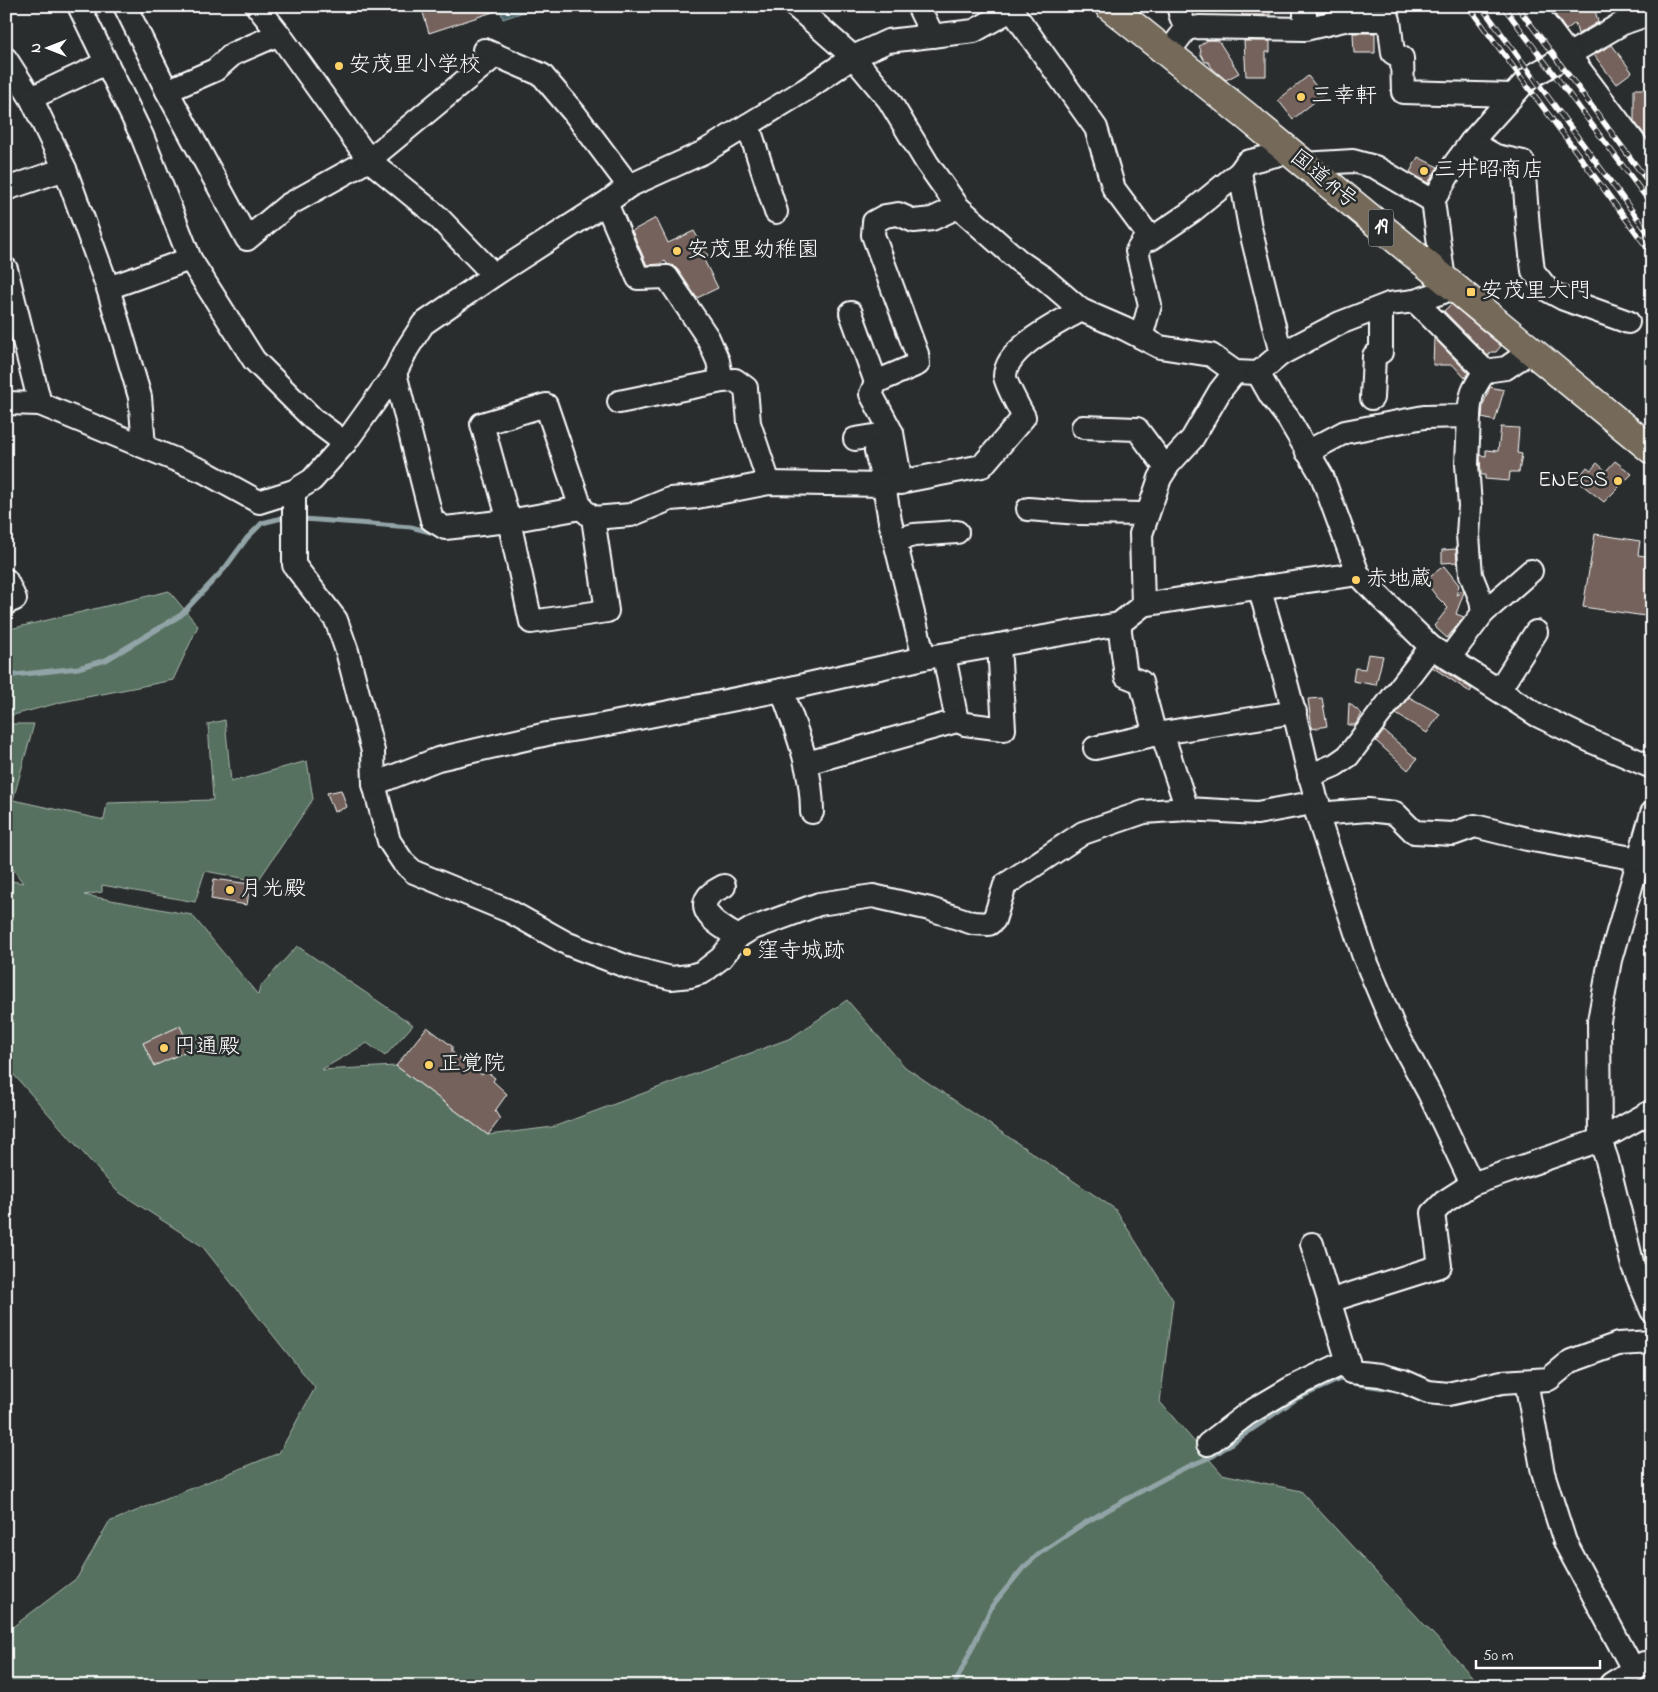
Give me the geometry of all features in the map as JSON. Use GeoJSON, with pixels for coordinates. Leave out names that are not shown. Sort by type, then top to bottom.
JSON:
{"type":"FeatureCollection","features":[{"type":"Feature","properties":{"kind":"highway","name":"国道19号"},"geometry":{"type":"LineString","coordinates":[[1109,6],[1531,351],[1645,439]]}},
{"type":"Feature","properties":{"kind":"street"},"geometry":{"type":"LineString","coordinates":[[79,6],[142,136],[190,259],[254,360],[313,419],[345,443]]}},
{"type":"Feature","properties":{"kind":"street"},"geometry":{"type":"LineString","coordinates":[[124,6],[167,91],[247,239],[288,205],[369,160],[490,52],[542,75],[575,114],[629,186]]}},
{"type":"Feature","properties":{"kind":"street"},"geometry":{"type":"LineString","coordinates":[[257,6],[369,160],[436,215],[494,275]]}},
{"type":"Feature","properties":{"kind":"street"},"geometry":{"type":"LineString","coordinates":[[795,6],[853,57],[889,100],[927,163],[958,207],[1019,261],[1044,278],[1081,310],[1160,347],[1211,355],[1235,372],[1258,373],[1281,354],[1340,323],[1389,304],[1415,301],[1443,292],[1444,280],[1433,201],[1456,162],[1471,142],[1532,76],[1570,54],[1621,15],[1652,13]]}},
{"type":"Feature","properties":{"kind":"street"},"geometry":{"type":"LineString","coordinates":[[918,6],[933,36]]}},
{"type":"Feature","properties":{"kind":"street"},"geometry":{"type":"LineString","coordinates":[[1179,6],[1186,29]]}},
{"type":"Feature","properties":{"kind":"street"},"geometry":{"type":"LineString","coordinates":[[1305,29],[1306,6]]}},
{"type":"Feature","properties":{"kind":"street"},"geometry":{"type":"LineString","coordinates":[[1532,6],[1648,157]]}},
{"type":"Feature","properties":{"kind":"street"},"geometry":{"type":"LineString","coordinates":[[6,404],[40,404],[203,471],[259,502],[294,490],[312,480],[345,443],[395,373],[423,324],[494,275],[606,203],[629,186],[702,153],[805,90],[853,57],[888,41],[974,32],[1010,8],[1096,128],[1114,189],[1151,239],[1192,212],[1240,172],[1247,162],[1295,158],[1353,161],[1375,167],[1433,201]]}},
{"type":"Feature","properties":{"kind":"street"},"geometry":{"type":"LineString","coordinates":[[1167,54],[1186,29],[1199,27],[1305,29],[1344,20],[1389,20],[1393,53],[1402,58],[1403,92],[1513,95]]}},
{"type":"Feature","properties":{"kind":"street"},"geometry":{"type":"LineString","coordinates":[[167,91],[215,70],[232,54],[279,34]]}},
{"type":"Feature","properties":{"kind":"street"},"geometry":{"type":"LineString","coordinates":[[6,59],[31,98],[65,169],[108,288],[140,397],[144,446]]}},
{"type":"Feature","properties":{"kind":"street"},"geometry":{"type":"LineString","coordinates":[[31,98],[106,63]]}},
{"type":"Feature","properties":{"kind":"street"},"geometry":{"type":"LineString","coordinates":[[748,125],[776,212]]}},
{"type":"Feature","properties":{"kind":"street"},"geometry":{"type":"LineString","coordinates":[[1471,142],[1496,156],[1523,162],[1533,271],[1549,291],[1564,299],[1628,322]]}},
{"type":"Feature","properties":{"kind":"street"},"geometry":{"type":"LineString","coordinates":[[6,189],[65,169]]}},
{"type":"Feature","properties":{"kind":"street"},"geometry":{"type":"LineString","coordinates":[[1240,172],[1250,228],[1281,354]]}},
{"type":"Feature","properties":{"kind":"street"},"geometry":{"type":"LineString","coordinates":[[606,203],[638,278],[668,277],[708,338],[718,361],[722,381]]}},
{"type":"Feature","properties":{"kind":"street"},"geometry":{"type":"LineString","coordinates":[[876,382],[918,364],[873,235],[874,222],[885,216],[898,214],[914,221],[932,219],[958,207]]}},
{"type":"Feature","properties":{"kind":"street"},"geometry":{"type":"LineString","coordinates":[[1141,337],[1150,305],[1137,251],[1148,234]]}},
{"type":"Feature","properties":{"kind":"street"},"geometry":{"type":"LineString","coordinates":[[108,288],[190,259]]}},
{"type":"Feature","properties":{"kind":"street"},"geometry":{"type":"LineString","coordinates":[[6,269],[40,404]]}},
{"type":"Feature","properties":{"kind":"street"},"geometry":{"type":"LineString","coordinates":[[1415,301],[1484,371]]}},
{"type":"Feature","properties":{"kind":"street"},"geometry":{"type":"LineString","coordinates":[[1372,398],[1374,356],[1381,352],[1381,308]]}},
{"type":"Feature","properties":{"kind":"street"},"geometry":{"type":"LineString","coordinates":[[395,373],[432,520],[445,528],[587,513],[631,515],[670,499],[769,483],[893,484],[982,466],[1032,414],[1004,377],[1008,365],[1025,342],[1081,310]]}},
{"type":"Feature","properties":{"kind":"street"},"geometry":{"type":"LineString","coordinates":[[851,313],[876,382],[872,394],[892,433],[894,540],[957,721]]}},
{"type":"Feature","properties":{"kind":"street"},"geometry":{"type":"LineString","coordinates":[[1484,371],[1506,368],[1531,351]]}},
{"type":"Feature","properties":{"kind":"street"},"geometry":{"type":"LineString","coordinates":[[1483,614],[1481,600],[1471,575],[1468,535],[1470,506],[1467,464],[1469,399],[1484,371]]}},
{"type":"Feature","properties":{"kind":"street"},"geometry":{"type":"LineString","coordinates":[[1143,605],[1141,534],[1160,478],[1166,468],[1192,439],[1220,392],[1235,372]]}},
{"type":"Feature","properties":{"kind":"street"},"geometry":{"type":"LineString","coordinates":[[1258,373],[1322,476],[1358,574],[1440,653],[1537,715],[1593,742],[1652,767]]}},
{"type":"Feature","properties":{"kind":"street"},"geometry":{"type":"LineString","coordinates":[[619,402],[735,380],[746,388],[749,423],[769,483]]}},
{"type":"Feature","properties":{"kind":"street"},"geometry":{"type":"LineString","coordinates":[[546,404],[587,513],[607,611],[531,622],[509,521],[482,424],[546,404]]}},
{"type":"Feature","properties":{"kind":"street"},"geometry":{"type":"LineString","coordinates":[[1308,452],[1345,432],[1424,416],[1469,416]]}},
{"type":"Feature","properties":{"kind":"street"},"geometry":{"type":"LineString","coordinates":[[1083,427],[1137,429],[1166,468]]}},
{"type":"Feature","properties":{"kind":"street"},"geometry":{"type":"LineString","coordinates":[[855,439],[892,433]]}},
{"type":"Feature","properties":{"kind":"street"},"geometry":{"type":"LineString","coordinates":[[876,451],[893,484]]}},
{"type":"Feature","properties":{"kind":"street"},"geometry":{"type":"LineString","coordinates":[[294,490],[294,565],[336,620],[348,651],[373,751],[374,784],[389,841],[403,862],[414,872],[509,911],[568,944],[628,967],[671,978],[690,976],[703,972],[720,958],[738,937],[751,929],[819,904],[873,896],[930,909],[973,923],[989,924],[994,920],[1005,885],[1083,834],[1144,812],[1187,809],[1257,813],[1317,808],[1368,810],[1395,813],[1414,832],[1453,834],[1475,826],[1527,839],[1645,862]]}},
{"type":"Feature","properties":{"kind":"street"},"geometry":{"type":"LineString","coordinates":[[1028,509],[1079,513],[1147,514]]}},
{"type":"Feature","properties":{"kind":"street"},"geometry":{"type":"LineString","coordinates":[[894,540],[957,532]]}},
{"type":"Feature","properties":{"kind":"street"},"geometry":{"type":"LineString","coordinates":[[1309,776],[1335,765],[1348,756],[1440,653],[1531,571]]}},
{"type":"Feature","properties":{"kind":"street"},"geometry":{"type":"LineString","coordinates":[[374,784],[438,760],[547,734],[782,690],[934,656],[1119,624],[1143,605],[1358,574]]}},
{"type":"Feature","properties":{"kind":"street"},"geometry":{"type":"LineString","coordinates":[[6,580],[15,599],[6,603]]}},
{"type":"Feature","properties":{"kind":"street"},"geometry":{"type":"LineString","coordinates":[[1259,587],[1295,712],[1317,808],[1363,954],[1395,1030],[1429,1093],[1472,1184]]}},
{"type":"Feature","properties":{"kind":"street"},"geometry":{"type":"LineString","coordinates":[[1119,624],[1126,676],[1141,682],[1187,809]]}},
{"type":"Feature","properties":{"kind":"street"},"geometry":{"type":"LineString","coordinates":[[1499,690],[1536,632]]}},
{"type":"Feature","properties":{"kind":"street"},"geometry":{"type":"LineString","coordinates":[[807,764],[957,721],[1004,729],[999,645]]}},
{"type":"Feature","properties":{"kind":"street"},"geometry":{"type":"LineString","coordinates":[[782,690],[807,764],[812,792],[812,812]]}},
{"type":"Feature","properties":{"kind":"street"},"geometry":{"type":"LineString","coordinates":[[1095,748],[1159,734],[1295,712]]}},
{"type":"Feature","properties":{"kind":"street"},"geometry":{"type":"LineString","coordinates":[[1652,813],[1645,862],[1610,960],[1599,1021],[1600,1140],[1607,1160],[1633,1266],[1652,1311]]}},
{"type":"Feature","properties":{"kind":"street"},"geometry":{"type":"LineString","coordinates":[[724,886],[708,896],[705,902],[705,910],[711,919],[738,937]]}},
{"type":"Feature","properties":{"kind":"street"},"geometry":{"type":"LineString","coordinates":[[1330,1301],[1440,1266],[1433,1212],[1444,1202],[1472,1184],[1600,1140],[1652,1111]]}},
{"type":"Feature","properties":{"kind":"street"},"geometry":{"type":"LineString","coordinates":[[1312,1244],[1352,1372],[1380,1375],[1403,1381],[1428,1392],[1448,1394],[1502,1382],[1549,1379],[1571,1360],[1618,1344],[1652,1342]]}},
{"type":"Feature","properties":{"kind":"street"},"geometry":{"type":"LineString","coordinates":[[1208,1444],[1247,1414],[1291,1388],[1348,1360]]}},
{"type":"Feature","properties":{"kind":"street"},"geometry":{"type":"LineString","coordinates":[[1526,1381],[1543,1473],[1565,1542],[1639,1667],[1611,1684],[1612,1686]]}},
{"type":"Feature","properties":{"kind":"green space"},"geometry":{"type":"Polygon","coordinates":[[[169,591],[198,626],[173,680],[62,702],[6,717],[6,630],[169,591]]]}},
{"type":"Feature","properties":{"kind":"green space"},"geometry":{"type":"Polygon","coordinates":[[[225,720],[231,782],[307,761],[313,799],[258,881],[205,871],[195,902],[102,885],[102,892],[84,895],[192,915],[258,995],[260,987],[297,946],[413,1025],[385,1056],[367,1043],[321,1070],[396,1066],[488,1135],[553,1127],[791,1038],[847,1000],[905,1067],[1115,1209],[1173,1300],[1160,1402],[1222,1474],[1301,1491],[1481,1686],[6,1686],[6,1632],[77,1578],[109,1522],[279,1453],[315,1388],[202,1246],[117,1191],[14,1075],[6,1073],[6,880],[23,883],[6,859],[6,724],[34,724],[13,800],[104,820],[107,803],[213,800],[208,724],[225,720]]]}},
{"type":"Feature","properties":{"kind":"water"},"geometry":{"type":"Polygon","coordinates":[[[499,6],[541,6],[503,19],[499,6]]]}},
{"type":"Feature","properties":{"kind":"building"},"geometry":{"type":"Polygon","coordinates":[[[421,6],[502,6],[502,9],[429,33],[421,6]]]}},
{"type":"Feature","properties":{"kind":"building"},"geometry":{"type":"Polygon","coordinates":[[[1242,6],[1270,6],[1270,15],[1242,15],[1242,6]]]}},
{"type":"Feature","properties":{"kind":"building"},"geometry":{"type":"Polygon","coordinates":[[[1556,6],[1561,6],[1564,10],[1594,6],[1598,22],[1578,34],[1575,23],[1566,30],[1552,10],[1556,6]]]}},
{"type":"Feature","properties":{"kind":"building"},"geometry":{"type":"Polygon","coordinates":[[[1353,33],[1375,33],[1375,53],[1354,53],[1353,33]]]}},
{"type":"Feature","properties":{"kind":"building"},"geometry":{"type":"Polygon","coordinates":[[[1208,40],[1218,40],[1239,73],[1226,80],[1208,62],[1205,62],[1200,53],[1199,46],[1208,40]]]}},
{"type":"Feature","properties":{"kind":"building"},"geometry":{"type":"Polygon","coordinates":[[[1244,41],[1270,41],[1270,52],[1266,52],[1266,76],[1246,76],[1244,41]]]}},
{"type":"Feature","properties":{"kind":"building"},"geometry":{"type":"Polygon","coordinates":[[[1612,45],[1632,72],[1616,84],[1594,55],[1612,45]]]}},
{"type":"Feature","properties":{"kind":"building","name":"三幸軒"},"geometry":{"type":"Polygon","coordinates":[[[1308,76],[1323,95],[1293,119],[1278,100],[1308,76]]]}},
{"type":"Feature","properties":{"kind":"building"},"geometry":{"type":"Polygon","coordinates":[[[1634,89],[1651,89],[1652,144],[1634,121],[1634,89]]]}},
{"type":"Feature","properties":{"kind":"building","name":"三井昭商店"},"geometry":{"type":"Polygon","coordinates":[[[1418,157],[1438,167],[1428,183],[1410,172],[1418,157]]]}},
{"type":"Feature","properties":{"kind":"building"},"geometry":{"type":"Polygon","coordinates":[[[656,218],[668,243],[694,231],[708,256],[703,258],[718,288],[697,298],[678,270],[673,266],[665,261],[660,264],[647,265],[632,231],[656,218]]]}},
{"type":"Feature","properties":{"kind":"building"},"geometry":{"type":"Polygon","coordinates":[[[1451,304],[1501,346],[1496,352],[1491,352],[1488,356],[1444,311],[1451,304]]]}},
{"type":"Feature","properties":{"kind":"building"},"geometry":{"type":"Polygon","coordinates":[[[1434,338],[1468,373],[1465,378],[1453,365],[1433,365],[1434,338]]]}},
{"type":"Feature","properties":{"kind":"building"},"geometry":{"type":"Polygon","coordinates":[[[1490,387],[1504,390],[1495,421],[1482,418],[1483,405],[1490,387]]]}},
{"type":"Feature","properties":{"kind":"building"},"geometry":{"type":"Polygon","coordinates":[[[1501,427],[1519,428],[1517,453],[1522,454],[1519,472],[1510,472],[1509,481],[1485,479],[1485,475],[1481,475],[1480,455],[1486,456],[1486,450],[1498,451],[1501,427]]]}},
{"type":"Feature","properties":{"kind":"building"},"geometry":{"type":"Polygon","coordinates":[[[1615,461],[1632,474],[1604,502],[1576,480],[1587,467],[1591,470],[1597,463],[1606,471],[1615,461]]]}},
{"type":"Feature","properties":{"kind":"building"},"geometry":{"type":"Polygon","coordinates":[[[1595,534],[1640,541],[1638,555],[1652,557],[1652,617],[1583,607],[1595,534]]]}},
{"type":"Feature","properties":{"kind":"building"},"geometry":{"type":"Polygon","coordinates":[[[1456,549],[1457,562],[1442,563],[1442,550],[1456,549]]]}},
{"type":"Feature","properties":{"kind":"building"},"geometry":{"type":"Polygon","coordinates":[[[1444,566],[1459,585],[1456,596],[1463,589],[1464,592],[1456,614],[1464,617],[1447,638],[1434,626],[1448,608],[1424,580],[1444,566]]]}},
{"type":"Feature","properties":{"kind":"building"},"geometry":{"type":"Polygon","coordinates":[[[1368,654],[1383,656],[1376,685],[1353,681],[1355,668],[1365,669],[1368,654]]]}},
{"type":"Feature","properties":{"kind":"building"},"geometry":{"type":"Polygon","coordinates":[[[1434,665],[1472,689],[1470,692],[1432,667],[1434,665]]]}},
{"type":"Feature","properties":{"kind":"building"},"geometry":{"type":"Polygon","coordinates":[[[1409,697],[1440,714],[1427,733],[1396,714],[1409,697]]]}},
{"type":"Feature","properties":{"kind":"building"},"geometry":{"type":"Polygon","coordinates":[[[1322,698],[1327,726],[1312,729],[1308,699],[1322,698]]]}},
{"type":"Feature","properties":{"kind":"building"},"geometry":{"type":"Polygon","coordinates":[[[1349,703],[1362,714],[1355,725],[1348,725],[1349,703]]]}},
{"type":"Feature","properties":{"kind":"building"},"geometry":{"type":"Polygon","coordinates":[[[1384,731],[1417,759],[1408,770],[1376,741],[1384,731]]]}},
{"type":"Feature","properties":{"kind":"building"},"geometry":{"type":"Polygon","coordinates":[[[341,790],[347,807],[334,812],[327,793],[341,790]]]}},
{"type":"Feature","properties":{"kind":"building"},"geometry":{"type":"Polygon","coordinates":[[[214,879],[250,884],[247,905],[211,899],[214,879]]]}},
{"type":"Feature","properties":{"kind":"building"},"geometry":{"type":"Polygon","coordinates":[[[180,1026],[191,1049],[154,1066],[143,1043],[180,1026]]]}},
{"type":"Feature","properties":{"kind":"building"},"geometry":{"type":"Polygon","coordinates":[[[427,1027],[452,1046],[452,1052],[482,1075],[486,1071],[495,1078],[493,1081],[507,1094],[495,1111],[500,1119],[488,1135],[396,1066],[427,1027]]]}},
{"type":"Feature","properties":{"kind":"waterway"},"geometry":{"type":"LineString","coordinates":[[6,676],[78,668],[106,660],[181,615],[225,568],[247,538],[262,523],[289,518]]}},
{"type":"Feature","properties":{"kind":"waterway"},"geometry":{"type":"LineString","coordinates":[[304,519],[411,527],[430,532]]}},
{"type":"Feature","properties":{"kind":"waterway"},"geometry":{"type":"LineString","coordinates":[[954,1686],[992,1606],[1023,1568],[1040,1553],[1083,1524],[1134,1495],[1180,1470],[1213,1456],[1296,1399],[1340,1379],[1391,1389]]}},
{"type":"Feature","properties":{"kind":"railway"},"geometry":{"type":"LineString","coordinates":[[1468,6],[1652,254]]}},
{"type":"Feature","properties":{"kind":"railway"},"geometry":{"type":"LineString","coordinates":[[1481,6],[1652,238]]}},
{"type":"Feature","properties":{"kind":"railway"},"geometry":{"type":"LineString","coordinates":[[1503,6],[1652,205]]}},
{"type":"Feature","properties":{"kind":"railway"},"geometry":{"type":"LineString","coordinates":[[1517,6],[1652,187]]}},
{"type":"Feature","properties":{"kind":"place","name":"安茂里小学校"},"geometry":{"type":"Point","coordinates":[339,66]}},
{"type":"Feature","properties":{"kind":"place","name":"三幸軒"},"geometry":{"type":"Point","coordinates":[1301,97]}},
{"type":"Feature","properties":{"kind":"place","name":"三井昭商店"},"geometry":{"type":"Point","coordinates":[1424,171]}},
{"type":"Feature","properties":{"kind":"place","name":"安茂里幼稚園"},"geometry":{"type":"Point","coordinates":[677,251]}},
{"type":"Feature","properties":{"kind":"place","name":"安茂里大門"},"geometry":{"type":"Point","coordinates":[1471,292]}},
{"type":"Feature","properties":{"kind":"place","name":"ENEOS"},"geometry":{"type":"Point","coordinates":[1618,481]}},
{"type":"Feature","properties":{"kind":"place","name":"赤地蔵"},"geometry":{"type":"Point","coordinates":[1356,580]}},
{"type":"Feature","properties":{"kind":"place","name":"月光殿"},"geometry":{"type":"Point","coordinates":[230,890]}},
{"type":"Feature","properties":{"kind":"place","name":"窪寺城跡"},"geometry":{"type":"Point","coordinates":[747,952]}},
{"type":"Feature","properties":{"kind":"place","name":"円通殿"},"geometry":{"type":"Point","coordinates":[164,1048]}},
{"type":"Feature","properties":{"kind":"place","name":"正覚院"},"geometry":{"type":"Point","coordinates":[429,1065]}}]}
